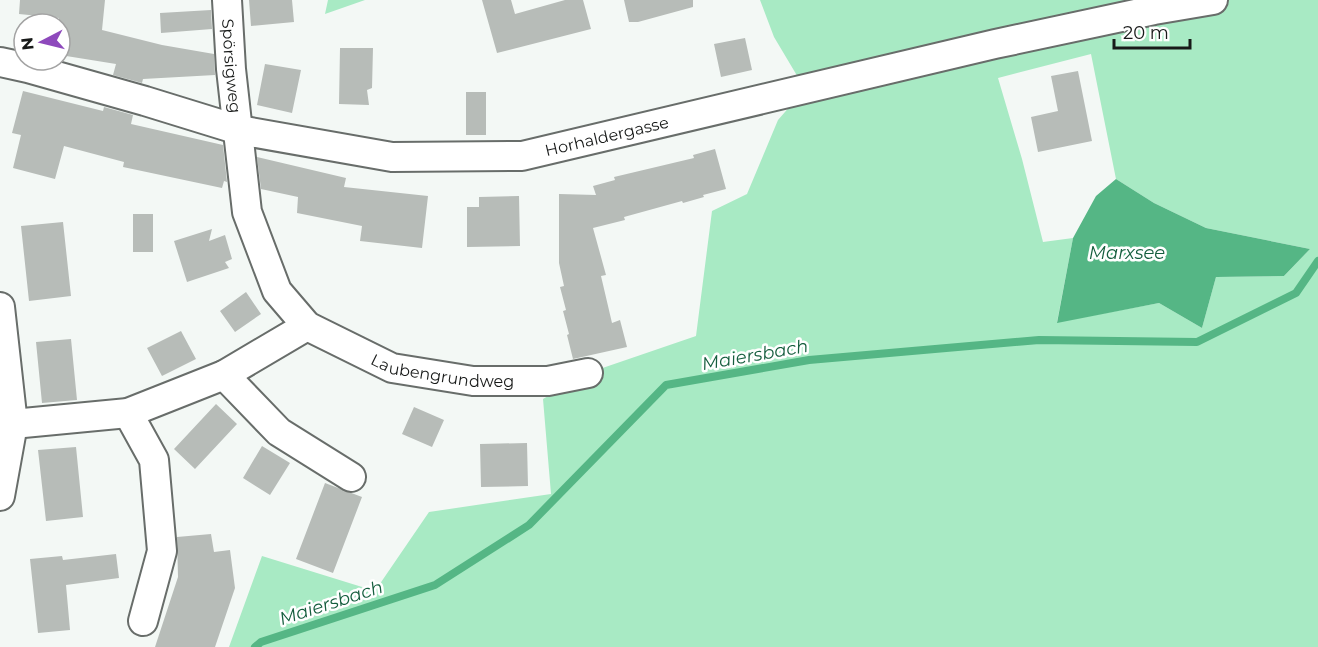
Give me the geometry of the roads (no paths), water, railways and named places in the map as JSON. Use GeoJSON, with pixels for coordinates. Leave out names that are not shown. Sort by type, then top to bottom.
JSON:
{"type":"FeatureCollection","features":[{"type":"Feature","properties":{"kind":"street","name":"Spörsigweg"},"geometry":{"type":"LineString","coordinates":[[227,0],[231,69],[239,130]]}},
{"type":"Feature","properties":{"kind":"street","name":"Horhaldergasse"},"geometry":{"type":"LineString","coordinates":[[0,62],[145,101],[239,130],[392,157],[522,156],[995,44],[1154,10],[1213,0]]}},
{"type":"Feature","properties":{"kind":"street","name":"Laubengrundweg"},"geometry":{"type":"LineString","coordinates":[[239,130],[247,212],[277,291],[307,326],[392,368],[473,381],[548,381],[588,373]]}},
{"type":"Feature","properties":{"kind":"street"},"geometry":{"type":"LineString","coordinates":[[0,307],[13,424],[0,496]]}},
{"type":"Feature","properties":{"kind":"street"},"geometry":{"type":"LineString","coordinates":[[13,424],[128,413],[224,375],[307,326]]}},
{"type":"Feature","properties":{"kind":"street"},"geometry":{"type":"LineString","coordinates":[[224,375],[279,432],[351,477]]}},
{"type":"Feature","properties":{"kind":"street"},"geometry":{"type":"LineString","coordinates":[[128,413],[154,460],[162,551],[143,621]]}},
{"type":"Feature","properties":{"kind":"water","name":"Marxsee"},"geometry":{"type":"Polygon","coordinates":[[[1116,179],[1154,203],[1206,228],[1310,249],[1284,276],[1216,277],[1202,328],[1159,303],[1057,323],[1073,238],[1096,196],[1116,179]]]}},
{"type":"Feature","properties":{"kind":"waterway","name":"Maiersbach"},"geometry":{"type":"LineString","coordinates":[[255,647],[261,642],[435,585],[529,525],[666,385],[809,360],[1039,340],[1197,342],[1296,293],[1318,261]]}}]}
